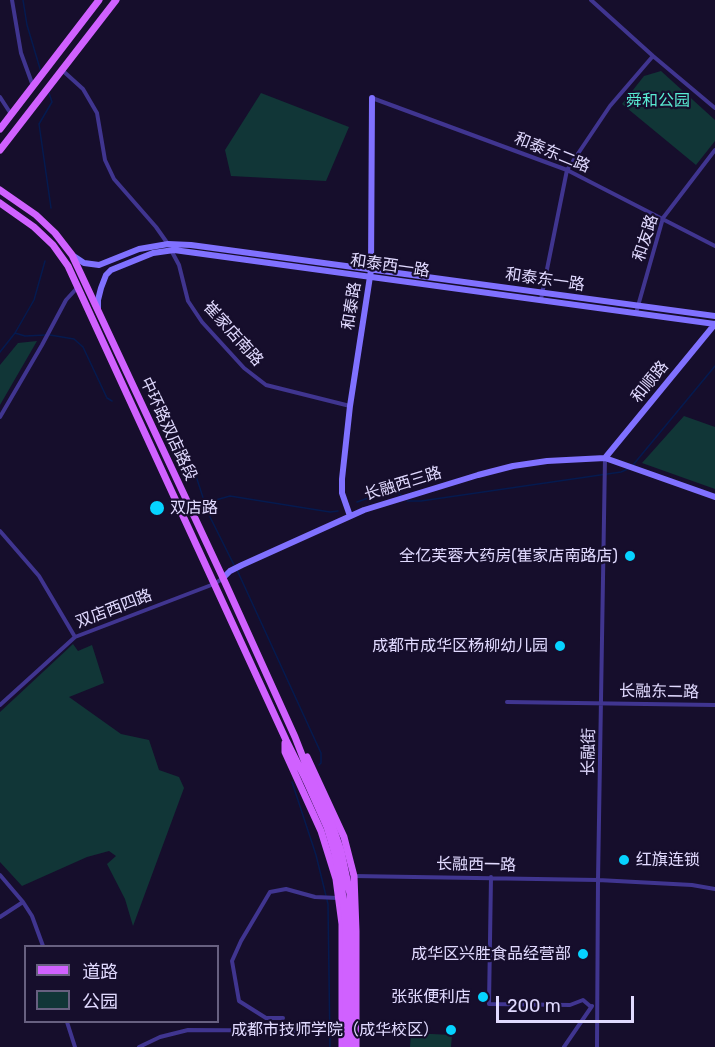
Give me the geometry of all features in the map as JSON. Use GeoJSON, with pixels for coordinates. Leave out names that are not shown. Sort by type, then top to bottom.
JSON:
{"type":"FeatureCollection","features":[{"type":"Feature","properties":{"kind":"main road"},"geometry":{"type":"LineString","coordinates":[[0,129],[99,0]]}},
{"type":"Feature","properties":{"kind":"main road"},"geometry":{"type":"LineString","coordinates":[[0,150],[116,0]]}},
{"type":"Feature","properties":{"kind":"main road","name":"中环路双店路段"},"geometry":{"type":"LineString","coordinates":[[0,190],[36,215],[55,233],[72,255],[295,737]]}},
{"type":"Feature","properties":{"kind":"main road","name":"中环路双店路段"},"geometry":{"type":"LineString","coordinates":[[0,203],[34,227],[53,245],[68,266],[285,741]]}},
{"type":"Feature","properties":{"kind":"main road"},"geometry":{"type":"LineString","coordinates":[[295,737],[327,827],[342,890],[346,924],[344,1047]]}},
{"type":"Feature","properties":{"kind":"main road"},"geometry":{"type":"LineString","coordinates":[[295,737],[310,762],[344,837],[354,876],[356,931],[354,1047]]}},
{"type":"Feature","properties":{"kind":"main road"},"geometry":{"type":"LineString","coordinates":[[285,741],[309,779],[335,833],[350,894],[354,1047]]}},
{"type":"Feature","properties":{"kind":"main road"},"geometry":{"type":"LineString","coordinates":[[285,741],[285,753],[321,831],[336,879],[342,924],[338,1031],[344,1047]]}},
{"type":"Feature","properties":{"kind":"street"},"geometry":{"type":"LineString","coordinates":[[12,0],[21,53],[34,85]]}},
{"type":"Feature","properties":{"kind":"street"},"geometry":{"type":"LineString","coordinates":[[591,0],[715,108]]}},
{"type":"Feature","properties":{"kind":"street"},"geometry":{"type":"LineString","coordinates":[[542,296],[567,170],[609,106],[653,56]]}},
{"type":"Feature","properties":{"kind":"street","name":"崔家店南路"},"geometry":{"type":"LineString","coordinates":[[61,70],[83,89],[97,113],[105,160],[114,179],[156,227],[169,247],[179,265],[188,301],[202,322],[244,368],[266,385],[350,406]]}},
{"type":"Feature","properties":{"kind":"street"},"geometry":{"type":"LineString","coordinates":[[0,97],[12,115]]}},
{"type":"Feature","properties":{"kind":"street","name":"和泰东二路"},"geometry":{"type":"LineString","coordinates":[[372,98],[567,170],[715,246]]}},
{"type":"Feature","properties":{"kind":"street","name":"和泰路"},"geometry":{"type":"LineString","coordinates":[[350,516],[342,493],[342,479],[350,406],[371,274],[372,98]]}},
{"type":"Feature","properties":{"kind":"street","name":"和友路"},"geometry":{"type":"LineString","coordinates":[[637,309],[663,218],[715,150]]}},
{"type":"Feature","properties":{"kind":"street","name":"和泰西一路"},"geometry":{"type":"LineString","coordinates":[[98,313],[101,288],[106,275],[111,270],[169,247]]}},
{"type":"Feature","properties":{"kind":"street","name":"和泰西一路"},"geometry":{"type":"LineString","coordinates":[[72,255],[84,263],[99,265],[139,249],[169,247],[371,274]]}},
{"type":"Feature","properties":{"kind":"street","name":"和泰东一路"},"geometry":{"type":"LineString","coordinates":[[371,274],[637,309],[715,316]]}},
{"type":"Feature","properties":{"kind":"street"},"geometry":{"type":"LineString","coordinates":[[0,417],[66,300],[77,288]]}},
{"type":"Feature","properties":{"kind":"street"},"geometry":{"type":"LineString","coordinates":[[637,309],[715,324]]}},
{"type":"Feature","properties":{"kind":"street","name":"和顺路"},"geometry":{"type":"LineString","coordinates":[[605,458],[715,324]]}},
{"type":"Feature","properties":{"kind":"street"},"geometry":{"type":"LineString","coordinates":[[605,458],[715,497]]}},
{"type":"Feature","properties":{"kind":"street","name":"长融西三路"},"geometry":{"type":"LineString","coordinates":[[223,579],[230,571],[242,565],[364,510],[513,466],[547,461],[605,458]]}},
{"type":"Feature","properties":{"kind":"street","name":"长融街"},"geometry":{"type":"LineString","coordinates":[[597,1047],[605,458]]}},
{"type":"Feature","properties":{"kind":"street"},"geometry":{"type":"LineString","coordinates":[[0,531],[39,576],[75,637]]}},
{"type":"Feature","properties":{"kind":"street","name":"双店西四路"},"geometry":{"type":"LineString","coordinates":[[0,705],[75,637],[223,579]]}},
{"type":"Feature","properties":{"kind":"street","name":"长融东二路"},"geometry":{"type":"LineString","coordinates":[[507,702],[715,705]]}},
{"type":"Feature","properties":{"kind":"street"},"geometry":{"type":"LineString","coordinates":[[0,875],[32,916],[43,945]]}},
{"type":"Feature","properties":{"kind":"street","name":"长融西一路"},"geometry":{"type":"LineString","coordinates":[[336,879],[354,876],[491,877],[598,880],[715,888]]}},
{"type":"Feature","properties":{"kind":"street"},"geometry":{"type":"LineString","coordinates":[[491,877],[489,1004],[570,1005],[583,1000],[590,1006],[598,1005]]}},
{"type":"Feature","properties":{"kind":"street"},"geometry":{"type":"LineString","coordinates":[[283,1018],[266,1018],[239,1001],[232,962],[241,941],[270,892],[285,889],[326,898],[339,898]]}},
{"type":"Feature","properties":{"kind":"street"},"geometry":{"type":"LineString","coordinates":[[0,917],[23,902]]}},
{"type":"Feature","properties":{"kind":"street"},"geometry":{"type":"LineString","coordinates":[[564,1047],[590,1006]]}},
{"type":"Feature","properties":{"kind":"street"},"geometry":{"type":"LineString","coordinates":[[67,1023],[75,1047]]}},
{"type":"Feature","properties":{"kind":"street"},"geometry":{"type":"LineString","coordinates":[[139,1047],[160,1037],[189,1030],[338,1031]]}},
{"type":"Feature","properties":{"kind":"green space","name":"舜和公园"},"geometry":{"type":"Polygon","coordinates":[[[661,71],[715,120],[715,141],[696,165],[622,104],[644,76],[661,71]]]}},
{"type":"Feature","properties":{"kind":"green space"},"geometry":{"type":"Polygon","coordinates":[[[261,93],[349,127],[326,181],[231,176],[225,150],[261,93]]]}},
{"type":"Feature","properties":{"kind":"green space"},"geometry":{"type":"Polygon","coordinates":[[[37,341],[0,405],[0,365],[18,343],[37,341]]]}},
{"type":"Feature","properties":{"kind":"green space"},"geometry":{"type":"Polygon","coordinates":[[[684,416],[715,427],[715,489],[642,463],[684,416]]]}},
{"type":"Feature","properties":{"kind":"green space"},"geometry":{"type":"Polygon","coordinates":[[[73,644],[78,651],[92,645],[104,683],[69,697],[121,734],[149,740],[159,770],[179,777],[184,788],[133,926],[125,899],[107,864],[116,856],[109,851],[87,857],[22,886],[0,862],[0,712],[73,644]]]}},
{"type":"Feature","properties":{"kind":"green space"},"geometry":{"type":"Polygon","coordinates":[[[411,1033],[452,1035],[451,1047],[410,1047],[411,1033]]]}},
{"type":"Feature","properties":{"kind":"waterway"},"geometry":{"type":"LineString","coordinates":[[23,0],[27,25],[41,72]]}},
{"type":"Feature","properties":{"kind":"waterway"},"geometry":{"type":"LineString","coordinates":[[49,93],[52,102],[39,124],[51,208]]}},
{"type":"Feature","properties":{"kind":"waterway"},"geometry":{"type":"LineString","coordinates":[[0,352],[15,333],[34,300],[45,261]]}},
{"type":"Feature","properties":{"kind":"waterway"},"geometry":{"type":"LineString","coordinates":[[15,333],[25,336],[46,335]]}},
{"type":"Feature","properties":{"kind":"waterway"},"geometry":{"type":"LineString","coordinates":[[50,335],[74,339],[83,347],[107,398],[112,401]]}},
{"type":"Feature","properties":{"kind":"waterway"},"geometry":{"type":"LineString","coordinates":[[633,465],[715,366]]}},
{"type":"Feature","properties":{"kind":"waterway"},"geometry":{"type":"LineString","coordinates":[[182,456],[196,476],[208,513],[234,565]]}},
{"type":"Feature","properties":{"kind":"waterway"},"geometry":{"type":"LineString","coordinates":[[407,501],[421,501],[621,472],[630,468]]}},
{"type":"Feature","properties":{"kind":"waterway"},"geometry":{"type":"LineString","coordinates":[[357,502],[394,490],[401,495]]}},
{"type":"Feature","properties":{"kind":"waterway"},"geometry":{"type":"LineString","coordinates":[[205,503],[230,496],[330,512],[338,511]]}},
{"type":"Feature","properties":{"kind":"waterway"},"geometry":{"type":"LineString","coordinates":[[237,570],[321,753],[319,765]]}},
{"type":"Feature","properties":{"kind":"waterway"},"geometry":{"type":"LineString","coordinates":[[292,782],[316,855],[328,904],[330,1047]]}},
{"type":"Feature","properties":{"kind":"place","name":"双店路"},"geometry":{"type":"Point","coordinates":[157,508]}},
{"type":"Feature","properties":{"kind":"place","name":"全亿芙蓉大药房(崔家店南路店)"},"geometry":{"type":"Point","coordinates":[630,556]}},
{"type":"Feature","properties":{"kind":"place","name":"成都市成华区杨柳幼儿园"},"geometry":{"type":"Point","coordinates":[560,646]}},
{"type":"Feature","properties":{"kind":"place","name":"红旗连锁"},"geometry":{"type":"Point","coordinates":[624,860]}},
{"type":"Feature","properties":{"kind":"place","name":"成华区兴胜食品经营部"},"geometry":{"type":"Point","coordinates":[583,954]}},
{"type":"Feature","properties":{"kind":"place","name":"张张便利店"},"geometry":{"type":"Point","coordinates":[483,997]}},
{"type":"Feature","properties":{"kind":"place","name":"成都市技师学院（成华校区）"},"geometry":{"type":"Point","coordinates":[451,1030]}}]}
